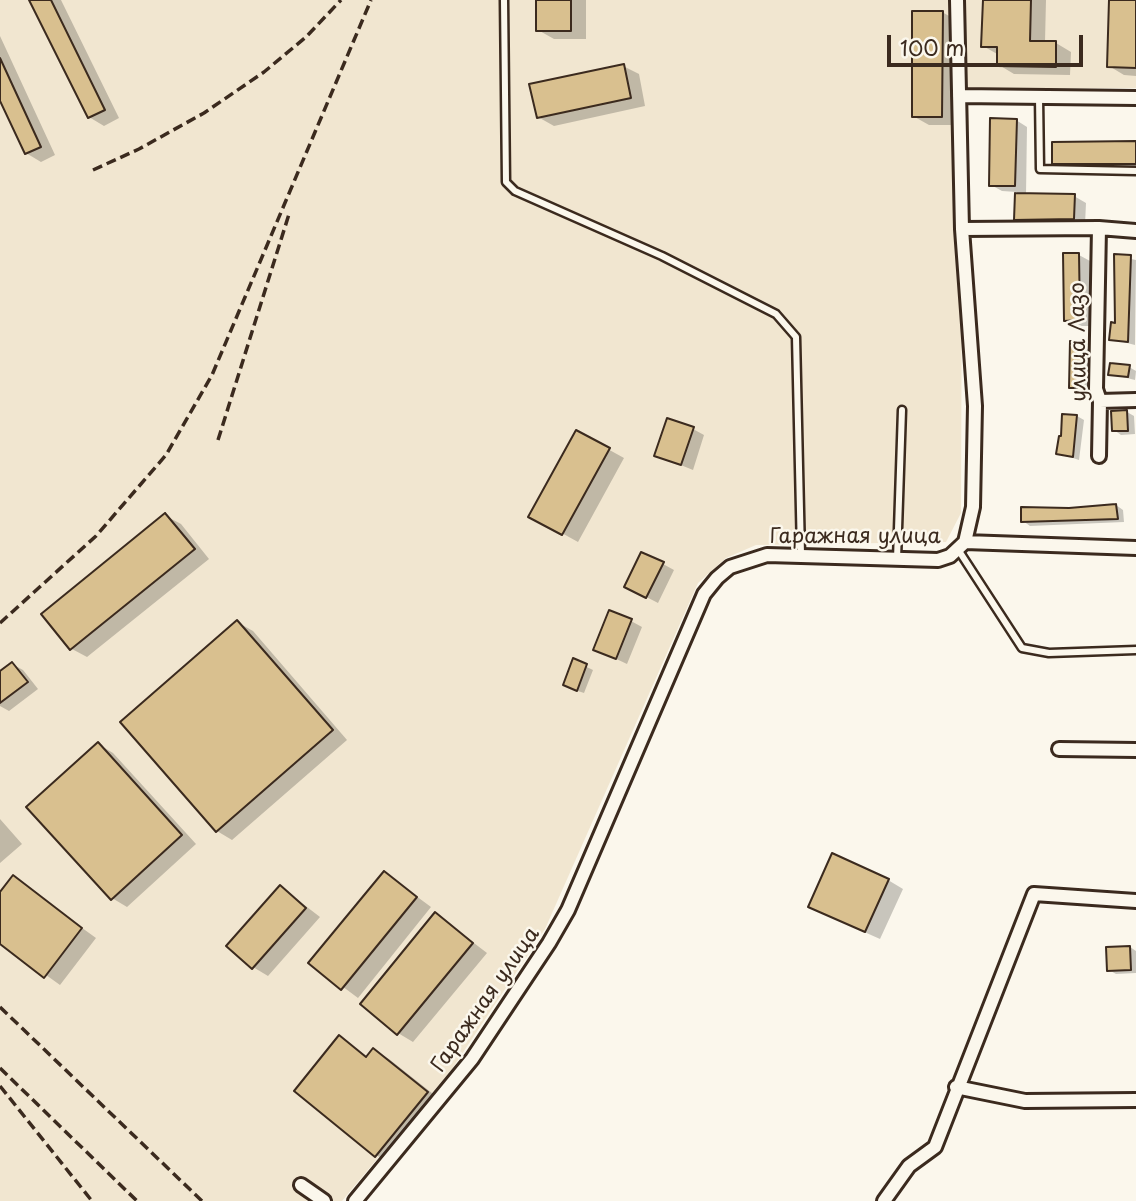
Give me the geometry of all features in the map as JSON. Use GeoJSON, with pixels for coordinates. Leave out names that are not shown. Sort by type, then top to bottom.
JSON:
{"type":"FeatureCollection","features":[{"type":"Feature","properties":{"kind":"street","name":"Гаражная улица"},"geometry":{"type":"LineString","coordinates":[[355,1201],[472,1059],[550,943],[568,910],[704,594],[730,567],[767,555],[938,560],[962,546],[973,507],[975,405],[961,229],[957,0]]}},
{"type":"Feature","properties":{"kind":"street"},"geometry":{"type":"LineString","coordinates":[[958,96],[1136,98]]}},
{"type":"Feature","properties":{"kind":"street"},"geometry":{"type":"LineString","coordinates":[[961,229],[1098,228],[1136,231]]}},
{"type":"Feature","properties":{"kind":"street","name":"улица Лазо"},"geometry":{"type":"LineString","coordinates":[[1098,228],[1096,389],[1100,401],[1099,456]]}},
{"type":"Feature","properties":{"kind":"street"},"geometry":{"type":"LineString","coordinates":[[1100,401],[1136,400]]}},
{"type":"Feature","properties":{"kind":"street"},"geometry":{"type":"LineString","coordinates":[[962,546],[1136,548]]}},
{"type":"Feature","properties":{"kind":"street"},"geometry":{"type":"LineString","coordinates":[[1059,748],[1136,750]]}},
{"type":"Feature","properties":{"kind":"street"},"geometry":{"type":"LineString","coordinates":[[884,1201],[909,1166],[935,1147],[956,1087],[1034,894],[1136,901]]}},
{"type":"Feature","properties":{"kind":"street"},"geometry":{"type":"LineString","coordinates":[[956,1087],[1025,1101],[1136,1100]]}},
{"type":"Feature","properties":{"kind":"street"},"geometry":{"type":"LineString","coordinates":[[301,1185],[324,1201]]}},
{"type":"Feature","properties":{"kind":"lane"},"geometry":{"type":"LineString","coordinates":[[504,0],[506,182],[515,191],[662,256],[776,314],[796,337],[801,554]]}},
{"type":"Feature","properties":{"kind":"lane"},"geometry":{"type":"LineString","coordinates":[[1039,97],[1040,169],[1136,172]]}},
{"type":"Feature","properties":{"kind":"lane"},"geometry":{"type":"LineString","coordinates":[[897,559],[902,410]]}},
{"type":"Feature","properties":{"kind":"lane"},"geometry":{"type":"LineString","coordinates":[[962,546],[1022,648],[1049,653],[1136,650]]}},
{"type":"Feature","properties":{"kind":"shaded area"},"geometry":{"type":"Polygon","coordinates":[[[0,0],[1136,0],[1136,88],[968,89],[969,125],[962,229],[961,513],[946,542],[756,545],[726,558],[698,583],[545,929],[452,1069],[342,1201],[0,1201],[0,0]]]}},
{"type":"Feature","properties":{"kind":"building"},"geometry":{"type":"Polygon","coordinates":[[[29,0],[51,0],[105,110],[88,118],[29,0]]]}},
{"type":"Feature","properties":{"kind":"building"},"geometry":{"type":"Polygon","coordinates":[[[536,0],[571,0],[571,31],[536,31],[536,0]]]}},
{"type":"Feature","properties":{"kind":"building"},"geometry":{"type":"Polygon","coordinates":[[[983,0],[1031,0],[1030,41],[1056,41],[1056,67],[997,66],[997,47],[981,47],[983,0]]]}},
{"type":"Feature","properties":{"kind":"building"},"geometry":{"type":"Polygon","coordinates":[[[1109,0],[1136,0],[1136,68],[1107,67],[1109,0]]]}},
{"type":"Feature","properties":{"kind":"building"},"geometry":{"type":"Polygon","coordinates":[[[912,11],[943,11],[942,117],[912,117],[912,11]]]}},
{"type":"Feature","properties":{"kind":"building"},"geometry":{"type":"Polygon","coordinates":[[[0,58],[41,147],[25,154],[0,101],[0,58]]]}},
{"type":"Feature","properties":{"kind":"building"},"geometry":{"type":"Polygon","coordinates":[[[624,64],[631,98],[537,118],[529,84],[624,64]]]}},
{"type":"Feature","properties":{"kind":"building"},"geometry":{"type":"Polygon","coordinates":[[[990,118],[1017,119],[1015,186],[989,186],[990,118]]]}},
{"type":"Feature","properties":{"kind":"building"},"geometry":{"type":"Polygon","coordinates":[[[1136,141],[1136,164],[1052,164],[1052,142],[1136,141]]]}},
{"type":"Feature","properties":{"kind":"building"},"geometry":{"type":"Polygon","coordinates":[[[1015,193],[1075,194],[1074,219],[1014,220],[1015,193]]]}},
{"type":"Feature","properties":{"kind":"building"},"geometry":{"type":"Polygon","coordinates":[[[1063,253],[1079,253],[1080,320],[1064,321],[1063,253]]]}},
{"type":"Feature","properties":{"kind":"building"},"geometry":{"type":"Polygon","coordinates":[[[1114,254],[1131,255],[1128,342],[1109,340],[1111,322],[1115,323],[1114,254]]]}},
{"type":"Feature","properties":{"kind":"building"},"geometry":{"type":"Polygon","coordinates":[[[1070,341],[1085,343],[1082,388],[1069,388],[1070,341]]]}},
{"type":"Feature","properties":{"kind":"building"},"geometry":{"type":"Polygon","coordinates":[[[1110,363],[1130,365],[1128,377],[1108,375],[1110,363]]]}},
{"type":"Feature","properties":{"kind":"building"},"geometry":{"type":"Polygon","coordinates":[[[1127,410],[1128,431],[1112,431],[1111,411],[1127,410]]]}},
{"type":"Feature","properties":{"kind":"building"},"geometry":{"type":"Polygon","coordinates":[[[1062,414],[1077,415],[1073,457],[1056,454],[1061,436],[1062,414]]]}},
{"type":"Feature","properties":{"kind":"building"},"geometry":{"type":"Polygon","coordinates":[[[667,418],[694,427],[681,465],[654,456],[667,418]]]}},
{"type":"Feature","properties":{"kind":"building"},"geometry":{"type":"Polygon","coordinates":[[[576,430],[610,448],[562,535],[528,517],[576,430]]]}},
{"type":"Feature","properties":{"kind":"building"},"geometry":{"type":"Polygon","coordinates":[[[1116,504],[1118,519],[1021,522],[1021,507],[1069,508],[1116,504]]]}},
{"type":"Feature","properties":{"kind":"building"},"geometry":{"type":"Polygon","coordinates":[[[165,513],[195,549],[70,650],[41,614],[165,513]]]}},
{"type":"Feature","properties":{"kind":"building"},"geometry":{"type":"Polygon","coordinates":[[[641,552],[664,562],[646,598],[624,587],[641,552]]]}},
{"type":"Feature","properties":{"kind":"building"},"geometry":{"type":"Polygon","coordinates":[[[609,610],[632,619],[616,659],[593,650],[609,610]]]}},
{"type":"Feature","properties":{"kind":"building"},"geometry":{"type":"Polygon","coordinates":[[[237,620],[333,730],[216,832],[120,722],[237,620]]]}},
{"type":"Feature","properties":{"kind":"building"},"geometry":{"type":"Polygon","coordinates":[[[573,658],[587,664],[577,691],[563,685],[573,658]]]}},
{"type":"Feature","properties":{"kind":"building"},"geometry":{"type":"Polygon","coordinates":[[[12,662],[28,682],[0,703],[0,671],[12,662]]]}},
{"type":"Feature","properties":{"kind":"building"},"geometry":{"type":"Polygon","coordinates":[[[98,742],[182,835],[111,900],[26,807],[98,742]]]}},
{"type":"Feature","properties":{"kind":"building"},"geometry":{"type":"Polygon","coordinates":[[[832,853],[889,879],[865,932],[808,907],[832,853]]]}},
{"type":"Feature","properties":{"kind":"building"},"geometry":{"type":"Polygon","coordinates":[[[384,871],[417,897],[341,990],[308,963],[384,871]]]}},
{"type":"Feature","properties":{"kind":"building"},"geometry":{"type":"Polygon","coordinates":[[[13,875],[82,928],[44,978],[0,944],[0,892],[13,875]]]}},
{"type":"Feature","properties":{"kind":"building"},"geometry":{"type":"Polygon","coordinates":[[[280,885],[306,908],[252,969],[226,946],[280,885]]]}},
{"type":"Feature","properties":{"kind":"building"},"geometry":{"type":"Polygon","coordinates":[[[435,912],[473,943],[397,1035],[360,1004],[435,912]]]}},
{"type":"Feature","properties":{"kind":"building"},"geometry":{"type":"Polygon","coordinates":[[[1130,946],[1131,970],[1107,971],[1106,947],[1130,946]]]}},
{"type":"Feature","properties":{"kind":"building"},"geometry":{"type":"Polygon","coordinates":[[[339,1035],[366,1057],[373,1048],[428,1092],[375,1157],[294,1091],[339,1035]]]}},
{"type":"Feature","properties":{"kind":"railway"},"geometry":{"type":"LineString","coordinates":[[93,170],[139,149],[204,113],[264,72],[306,37],[341,0]]}},
{"type":"Feature","properties":{"kind":"railway"},"geometry":{"type":"LineString","coordinates":[[0,623],[96,536],[166,455],[212,375],[371,0]]}},
{"type":"Feature","properties":{"kind":"railway"},"geometry":{"type":"LineString","coordinates":[[218,440],[290,211]]}},
{"type":"Feature","properties":{"kind":"railway"},"geometry":{"type":"LineString","coordinates":[[0,1007],[202,1201]]}},
{"type":"Feature","properties":{"kind":"railway"},"geometry":{"type":"LineString","coordinates":[[0,1068],[137,1201]]}},
{"type":"Feature","properties":{"kind":"railway"},"geometry":{"type":"LineString","coordinates":[[0,1086],[92,1201]]}}]}
